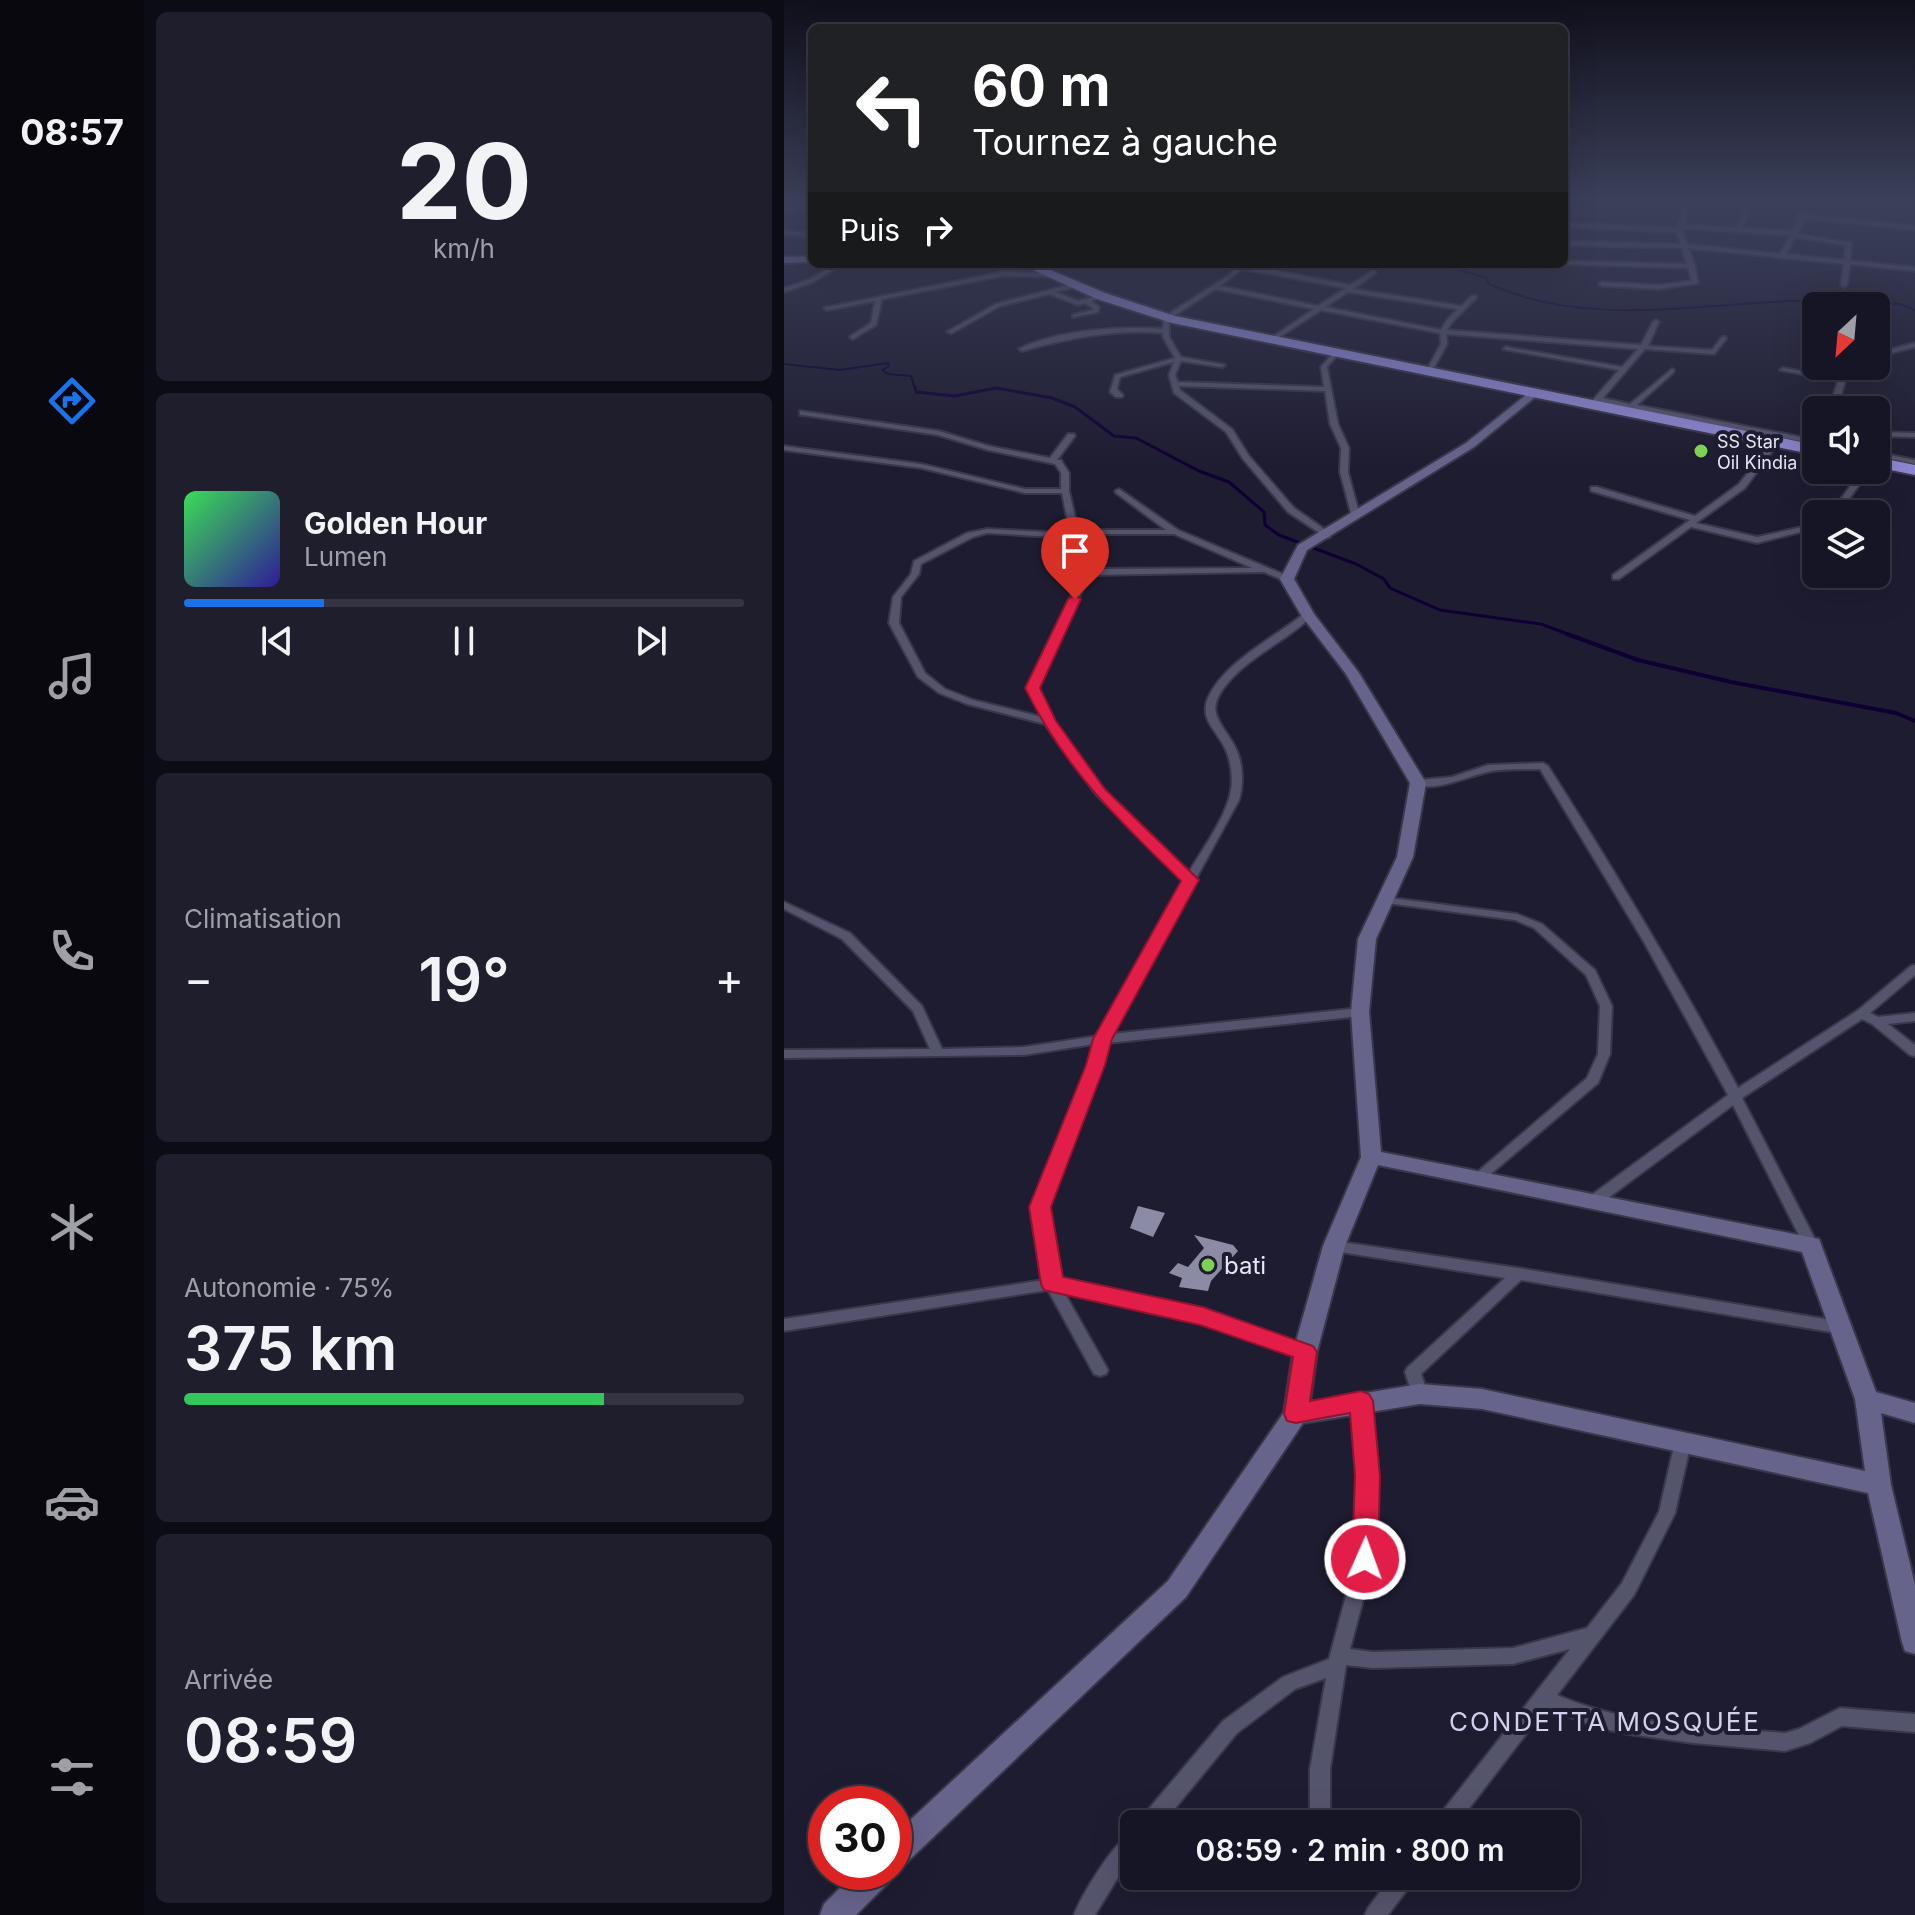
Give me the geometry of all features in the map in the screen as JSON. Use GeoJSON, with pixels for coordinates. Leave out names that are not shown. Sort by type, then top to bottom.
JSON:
{"type":"FeatureCollection","features":[{"type":"Feature","properties":{"kind":"highway"},"geometry":{"type":"LineString","coordinates":[[1080,288],[1165,324],[1636,409],[1802,445]]}},
{"type":"Feature","properties":{"kind":"highway"},"geometry":{"type":"LineString","coordinates":[[1890,465],[1915,470]]}},
{"type":"Feature","properties":{"kind":"street"},"geometry":{"type":"LineString","coordinates":[[827,308],[929,288]]}},
{"type":"Feature","properties":{"kind":"street"},"geometry":{"type":"LineString","coordinates":[[950,332],[998,305],[1064,288]]}},
{"type":"Feature","properties":{"kind":"street"},"geometry":{"type":"LineString","coordinates":[[1022,349],[1062,336],[1165,324],[1212,288]]}},
{"type":"Feature","properties":{"kind":"street"},"geometry":{"type":"LineString","coordinates":[[1220,288],[1443,332],[1714,352],[1724,338]]}},
{"type":"Feature","properties":{"kind":"street"},"geometry":{"type":"LineString","coordinates":[[1270,341],[1349,288]]}},
{"type":"Feature","properties":{"kind":"street"},"geometry":{"type":"LineString","coordinates":[[1352,288],[1463,308]]}},
{"type":"Feature","properties":{"kind":"street"},"geometry":{"type":"LineString","coordinates":[[1049,292],[1078,303],[1101,296]]}},
{"type":"Feature","properties":{"kind":"street"},"geometry":{"type":"LineString","coordinates":[[1428,373],[1444,344],[1443,332],[1449,321],[1474,297]]}},
{"type":"Feature","properties":{"kind":"street"},"geometry":{"type":"LineString","coordinates":[[853,337],[874,324],[879,298]]}},
{"type":"Feature","properties":{"kind":"street"},"geometry":{"type":"LineString","coordinates":[[1075,316],[1096,311],[1096,307],[1086,301]]}},
{"type":"Feature","properties":{"kind":"street"},"geometry":{"type":"LineString","coordinates":[[1596,403],[1645,345],[1656,322]]}},
{"type":"Feature","properties":{"kind":"street"},"geometry":{"type":"LineString","coordinates":[[1165,324],[1179,359],[1172,375],[1177,391],[1229,431],[1246,457],[1291,510],[1327,535]]}},
{"type":"Feature","properties":{"kind":"street"},"geometry":{"type":"LineString","coordinates":[[1890,351],[1915,345]]}},
{"type":"Feature","properties":{"kind":"street"},"geometry":{"type":"LineString","coordinates":[[1506,349],[1623,369]]}},
{"type":"Feature","properties":{"kind":"street"},"geometry":{"type":"LineString","coordinates":[[1335,354],[1324,367],[1334,424],[1345,448],[1344,472],[1356,517]]}},
{"type":"Feature","properties":{"kind":"street"},"geometry":{"type":"LineString","coordinates":[[1119,395],[1113,390],[1117,376],[1179,359],[1222,365]]}},
{"type":"Feature","properties":{"kind":"street"},"geometry":{"type":"LineString","coordinates":[[1783,370],[1802,373]]}},
{"type":"Feature","properties":{"kind":"street"},"geometry":{"type":"LineString","coordinates":[[1636,409],[1672,371]]}},
{"type":"Feature","properties":{"kind":"street"},"geometry":{"type":"LineString","coordinates":[[1837,396],[1842,380]]}},
{"type":"Feature","properties":{"kind":"street"},"geometry":{"type":"LineString","coordinates":[[1175,384],[1267,384],[1328,389]]}},
{"type":"Feature","properties":{"kind":"street"},"geometry":{"type":"LineString","coordinates":[[1287,579],[1306,546],[1470,445],[1535,393]]}},
{"type":"Feature","properties":{"kind":"street"},"geometry":{"type":"LineString","coordinates":[[803,413],[939,433],[988,448],[1058,462],[1065,473],[1065,491],[1084,578],[1032,688],[1049,722],[1100,792],[1190,880]]}},
{"type":"Feature","properties":{"kind":"street"},"geometry":{"type":"LineString","coordinates":[[1890,434],[1915,435]]}},
{"type":"Feature","properties":{"kind":"street"},"geometry":{"type":"LineString","coordinates":[[1053,460],[1071,436]]}},
{"type":"Feature","properties":{"kind":"street"},"geometry":{"type":"LineString","coordinates":[[1616,577],[1742,486],[1779,438],[1802,440]]}},
{"type":"Feature","properties":{"kind":"street"},"geometry":{"type":"LineString","coordinates":[[784,448],[921,466],[1025,491],[1065,491]]}},
{"type":"Feature","properties":{"kind":"street"},"geometry":{"type":"LineString","coordinates":[[1890,457],[1915,462]]}},
{"type":"Feature","properties":{"kind":"street"},"geometry":{"type":"LineString","coordinates":[[1594,489],[1757,540],[1802,529]]}},
{"type":"Feature","properties":{"kind":"street"},"geometry":{"type":"LineString","coordinates":[[912,1838],[1177,1589],[1296,1414],[1305,1352],[1334,1246],[1371,1157],[1360,1012],[1367,939],[1405,857],[1418,783],[1352,673],[1308,615],[1287,579],[1175,532],[1119,491]]}},
{"type":"Feature","properties":{"kind":"street"},"geometry":{"type":"LineString","coordinates":[[1049,722],[970,702],[942,691],[921,675],[894,623],[897,597],[915,574],[917,563],[970,535],[987,531],[1073,534],[1175,532]]}},
{"type":"Feature","properties":{"kind":"street"},"geometry":{"type":"LineString","coordinates":[[1082,572],[1270,570]]}},
{"type":"Feature","properties":{"kind":"street"},"geometry":{"type":"LineString","coordinates":[[1100,1370],[1052,1284],[1040,1207],[1096,1065],[1102,1039],[1236,793],[1234,762],[1229,745],[1213,728],[1209,717],[1214,694],[1254,655],[1308,615]]}},
{"type":"Feature","properties":{"kind":"street"},"geometry":{"type":"LineString","coordinates":[[1418,783],[1453,780],[1488,768],[1543,766],[1600,854],[1737,1095],[1811,1245],[1867,1399],[1879,1485],[1915,1642]]}},
{"type":"Feature","properties":{"kind":"street"},"geometry":{"type":"LineString","coordinates":[[1383,900],[1517,917],[1538,926],[1591,973],[1606,1006],[1604,1054],[1593,1080],[1481,1175]]}},
{"type":"Feature","properties":{"kind":"street"},"geometry":{"type":"LineString","coordinates":[[784,905],[846,936],[918,1009],[938,1053]]}},
{"type":"Feature","properties":{"kind":"street"},"geometry":{"type":"LineString","coordinates":[[1591,1203],[1737,1095],[1861,1014],[1915,969]]}},
{"type":"Feature","properties":{"kind":"street"},"geometry":{"type":"LineString","coordinates":[[784,1054],[1024,1051],[1102,1039],[1360,1012]]}},
{"type":"Feature","properties":{"kind":"street"},"geometry":{"type":"LineString","coordinates":[[1861,1014],[1876,1021],[1915,1052]]}},
{"type":"Feature","properties":{"kind":"street"},"geometry":{"type":"LineString","coordinates":[[1876,1021],[1915,1017]]}},
{"type":"Feature","properties":{"kind":"street"},"geometry":{"type":"LineString","coordinates":[[1371,1157],[1481,1175],[1591,1203],[1811,1245]]}},
{"type":"Feature","properties":{"kind":"street"},"geometry":{"type":"LineString","coordinates":[[1334,1246],[1843,1328]]}},
{"type":"Feature","properties":{"kind":"street"},"geometry":{"type":"LineString","coordinates":[[1420,1394],[1413,1372],[1518,1274]]}},
{"type":"Feature","properties":{"kind":"street"},"geometry":{"type":"LineString","coordinates":[[784,1325],[1052,1284],[1203,1316],[1305,1352]]}},
{"type":"Feature","properties":{"kind":"street"},"geometry":{"type":"LineString","coordinates":[[1296,1414],[1361,1401],[1420,1394],[1482,1399],[1879,1485]]}},
{"type":"Feature","properties":{"kind":"street"},"geometry":{"type":"LineString","coordinates":[[1867,1399],[1915,1413]]}},
{"type":"Feature","properties":{"kind":"street"},"geometry":{"type":"LineString","coordinates":[[1320,1810],[1320,1769],[1338,1660],[1365,1559],[1367,1476],[1361,1401]]}},
{"type":"Feature","properties":{"kind":"street"},"geometry":{"type":"LineString","coordinates":[[1456,1810],[1628,1589],[1667,1513],[1683,1442]]}},
{"type":"Feature","properties":{"kind":"street"},"geometry":{"type":"LineString","coordinates":[[1161,1810],[1230,1727],[1289,1683],[1338,1660],[1513,1656],[1592,1635]]}},
{"type":"Feature","properties":{"kind":"street"},"geometry":{"type":"LineString","coordinates":[[1543,1698],[1564,1709],[1665,1732],[1785,1742],[1803,1737],[1840,1717],[1915,1723]]}},
{"type":"Feature","properties":{"kind":"street"},"geometry":{"type":"LineString","coordinates":[[1084,1915],[1120,1859]]}},
{"type":"Feature","properties":{"kind":"street"},"geometry":{"type":"LineString","coordinates":[[835,1915],[859,1890]]}},
{"type":"Feature","properties":{"kind":"street"},"geometry":{"type":"LineString","coordinates":[[1375,1915],[1394,1890]]}},
{"type":"Feature","properties":{"kind":"building"},"geometry":{"type":"Polygon","coordinates":[[[1138,1206],[1165,1213],[1153,1237],[1130,1228],[1138,1206]]]}},
{"type":"Feature","properties":{"kind":"building","name":"bati"},"geometry":{"type":"Polygon","coordinates":[[[1194,1235],[1233,1245],[1238,1251],[1211,1281],[1208,1291],[1179,1287],[1182,1278],[1169,1273],[1178,1263],[1188,1267],[1204,1248],[1194,1235]]]}},
{"type":"Feature","properties":{"kind":"waterway"},"geometry":{"type":"LineString","coordinates":[[1501,288],[1562,305],[1599,309],[1676,309],[1804,301],[1900,304],[1915,310]]}},
{"type":"Feature","properties":{"kind":"waterway"},"geometry":{"type":"LineString","coordinates":[[784,364],[840,370],[888,363],[889,366],[882,370],[888,374],[911,376],[915,389]]}},
{"type":"Feature","properties":{"kind":"waterway"},"geometry":{"type":"LineString","coordinates":[[915,387],[916,392],[955,396],[991,389]]}},
{"type":"Feature","properties":{"kind":"waterway"},"geometry":{"type":"LineString","coordinates":[[991,389],[1002,389]]}},
{"type":"Feature","properties":{"kind":"waterway"},"geometry":{"type":"LineString","coordinates":[[991,389],[1002,389]]}},
{"type":"Feature","properties":{"kind":"waterway"},"geometry":{"type":"LineString","coordinates":[[1002,389],[1052,398],[1075,407],[1114,436],[1136,438],[1199,471],[1229,482],[1264,512],[1265,525],[1279,535],[1356,564],[1384,579],[1390,588],[1440,610],[1541,624],[1573,636]]}},
{"type":"Feature","properties":{"kind":"waterway"},"geometry":{"type":"LineString","coordinates":[[1567,634],[1638,660],[1731,682],[1896,713],[1915,721]]}},
{"type":"Feature","properties":{"kind":"place","name":"SS Star Oil Kindia"},"geometry":{"type":"Point","coordinates":[1701,451]}},
{"type":"Feature","properties":{"kind":"place","name":"bati"},"geometry":{"type":"Point","coordinates":[1208,1265]}},
{"type":"Feature","properties":{"kind":"district","name":"СONDETTA MOSQUÉE"},"geometry":{"type":"Point","coordinates":[1605,1721]}},
{"type":"Feature","properties":{"kind":"route"},"geometry":{"type":"LineString","coordinates":[[1075,599],[1032,688],[1049,722],[1100,792],[1190,880],[1102,1039],[1096,1065],[1040,1207],[1052,1284],[1203,1316],[1305,1352],[1296,1414],[1361,1401],[1367,1476],[1365,1559]]}}]}
